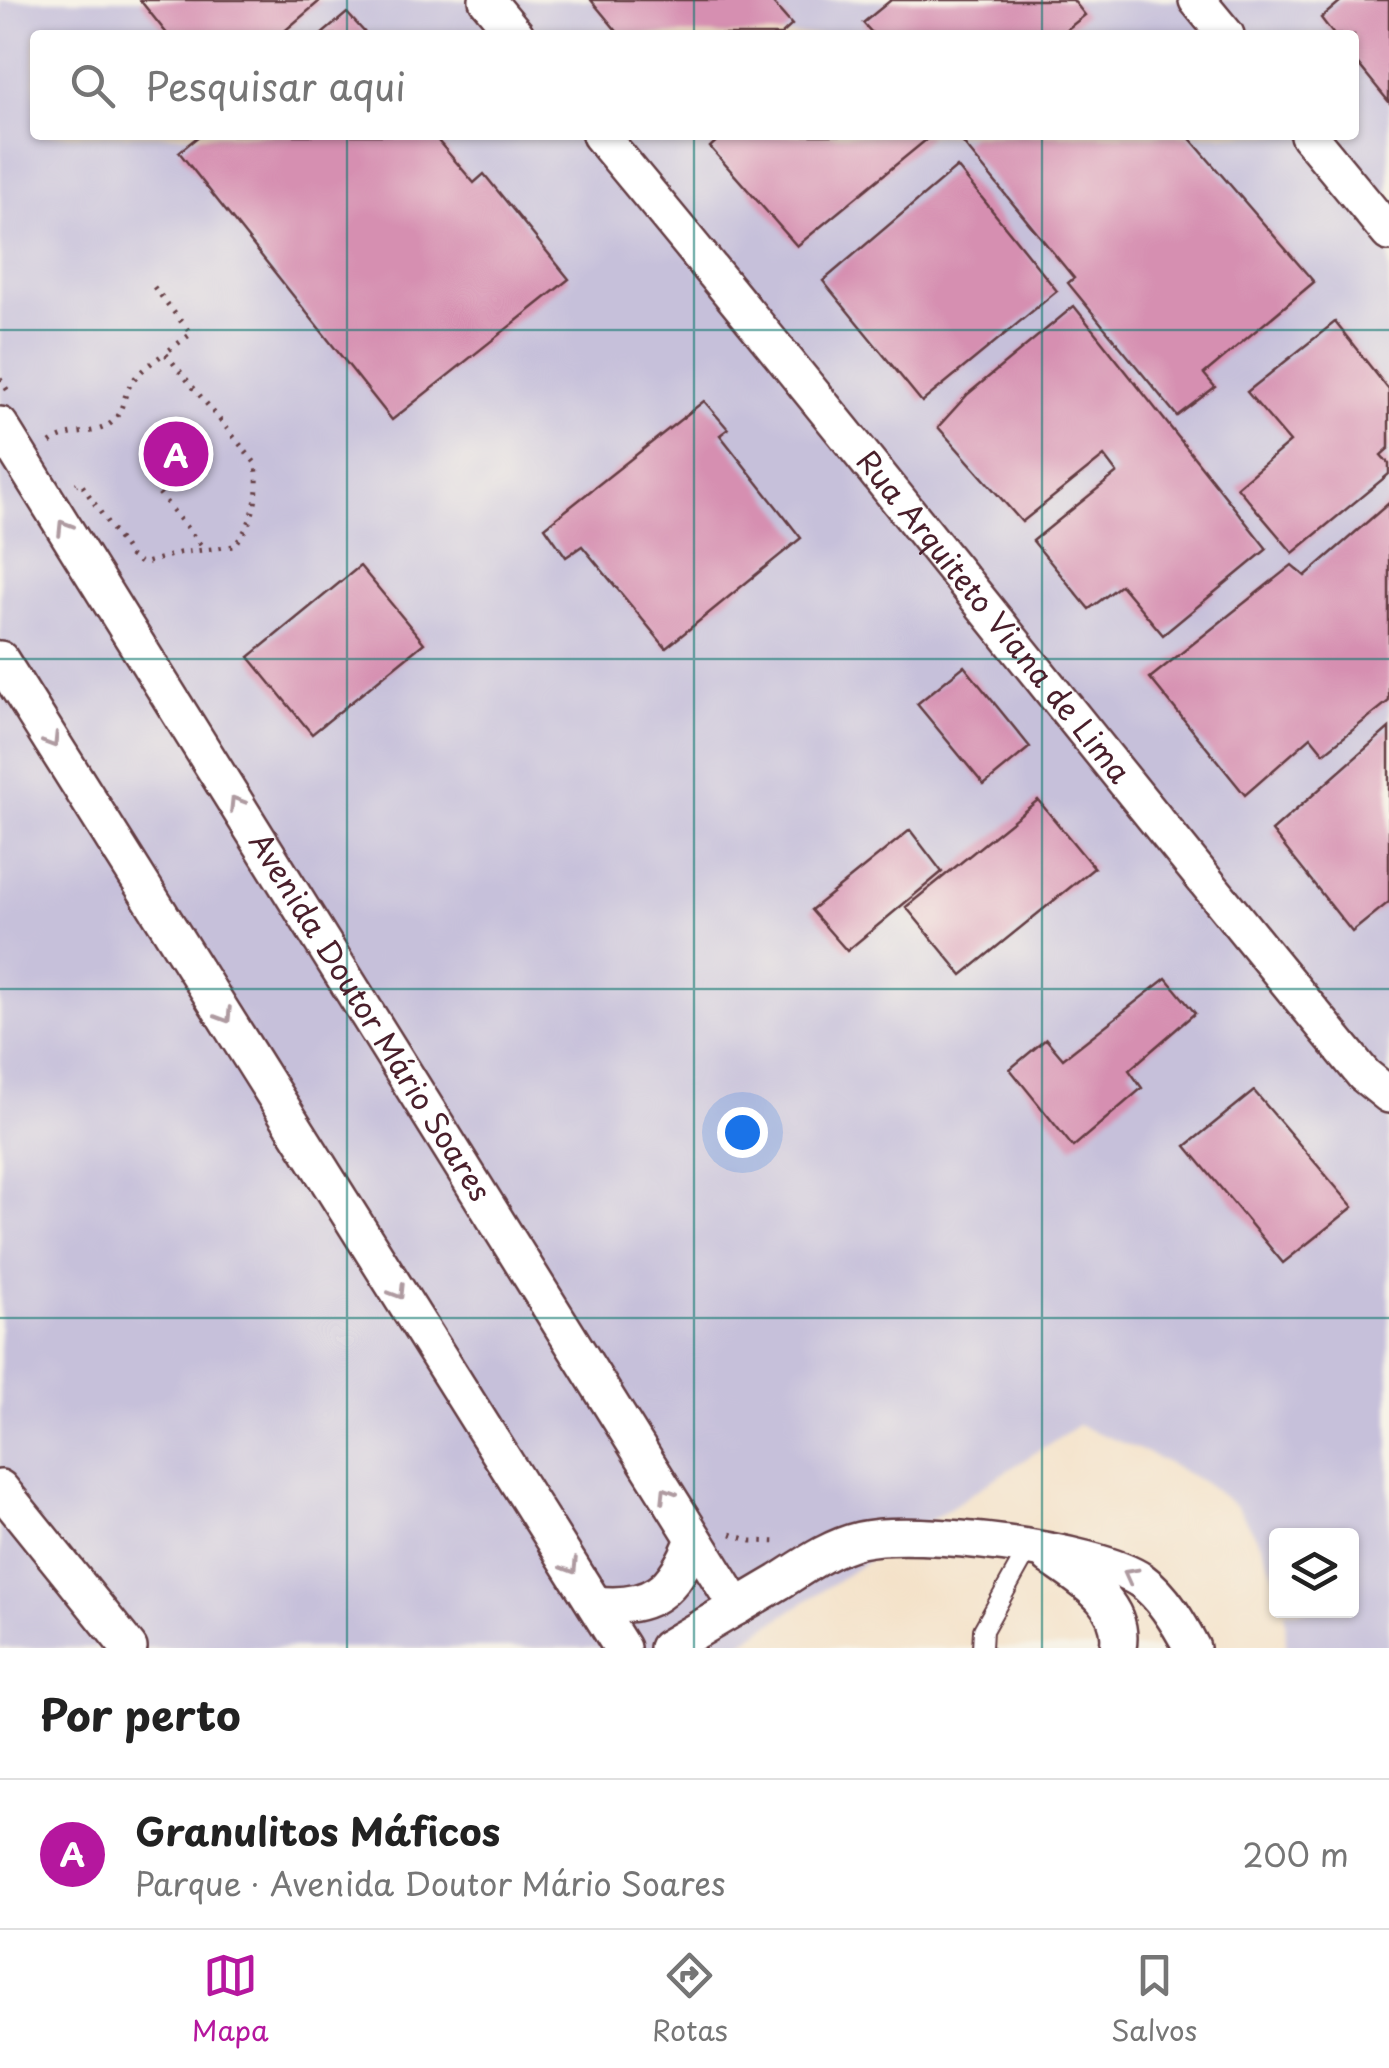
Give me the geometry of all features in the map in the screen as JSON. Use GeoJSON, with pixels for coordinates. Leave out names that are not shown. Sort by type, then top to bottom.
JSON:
{"type":"FeatureCollection","features":[{"type":"Feature","properties":{"kind":"street"},"geometry":{"type":"LineString","coordinates":[[487,0],[512,30]]}},
{"type":"Feature","properties":{"kind":"street"},"geometry":{"type":"LineString","coordinates":[[1197,0],[1222,30]]}},
{"type":"Feature","properties":{"kind":"street","name":"Rua Arquiteto Viana de Lima"},"geometry":{"type":"LineString","coordinates":[[604,140],[746,310],[1151,817],[1364,1075],[1389,1095]]}},
{"type":"Feature","properties":{"kind":"street"},"geometry":{"type":"LineString","coordinates":[[1312,140],[1389,232]]}},
{"type":"Feature","properties":{"kind":"street","name":"Avenida Doutor Mário Soares"},"geometry":{"type":"LineString","coordinates":[[9,416],[706,1532],[737,1607]]}},
{"type":"Feature","properties":{"kind":"street"},"geometry":{"type":"LineString","coordinates":[[0,659],[622,1648]]}},
{"type":"Feature","properties":{"kind":"street"},"geometry":{"type":"LineString","coordinates":[[0,1488],[129,1648]]}},
{"type":"Feature","properties":{"kind":"street"},"geometry":{"type":"LineString","coordinates":[[595,1604],[621,1607],[646,1602],[668,1588],[706,1532]]}},
{"type":"Feature","properties":{"kind":"street"},"geometry":{"type":"LineString","coordinates":[[667,1648],[828,1551],[859,1540],[910,1536],[1032,1548],[1104,1562],[1132,1575],[1157,1595],[1192,1648]]}},
{"type":"Feature","properties":{"kind":"street"},"geometry":{"type":"LineString","coordinates":[[1032,1548],[1097,1590],[1120,1628],[1118,1648]]}},
{"type":"Feature","properties":{"kind":"lane"},"geometry":{"type":"LineString","coordinates":[[982,1648],[983,1630],[1032,1548]]}},
{"type":"Feature","properties":{"kind":"path"},"geometry":{"type":"LineString","coordinates":[[43,448],[58,437],[96,431],[112,422],[132,381],[191,334],[154,287]]}},
{"type":"Feature","properties":{"kind":"path"},"geometry":{"type":"LineString","coordinates":[[69,489],[80,482],[130,556],[142,564],[152,564],[163,556],[234,546],[249,528],[256,501],[256,464],[165,353]]}},
{"type":"Feature","properties":{"kind":"path"},"geometry":{"type":"LineString","coordinates":[[0,379],[9,416]]}},
{"type":"Feature","properties":{"kind":"path"},"geometry":{"type":"LineString","coordinates":[[146,477],[204,549]]}},
{"type":"Feature","properties":{"kind":"path"},"geometry":{"type":"LineString","coordinates":[[706,1532],[751,1541],[790,1540]]}},
{"type":"Feature","properties":{"kind":"shaded area"},"geometry":{"type":"Polygon","coordinates":[[[0,0],[1389,0],[1389,1648],[1286,1648],[1285,1618],[1359,1618],[1359,1528],[1269,1528],[1269,1563],[1238,1508],[1207,1484],[1150,1454],[1078,1425],[733,1648],[0,1648],[0,0]]]}},
{"type":"Feature","properties":{"kind":"building"},"geometry":{"type":"Polygon","coordinates":[[[140,0],[321,0],[286,30],[164,30],[140,0]]]}},
{"type":"Feature","properties":{"kind":"building"},"geometry":{"type":"Polygon","coordinates":[[[591,0],[770,0],[792,25],[786,30],[616,30],[591,0]]]}},
{"type":"Feature","properties":{"kind":"building"},"geometry":{"type":"Polygon","coordinates":[[[891,0],[1073,0],[1085,15],[1066,30],[869,30],[863,23],[891,0]]]}},
{"type":"Feature","properties":{"kind":"building"},"geometry":{"type":"Polygon","coordinates":[[[1342,0],[1389,0],[1389,102],[1359,65],[1359,30],[1330,30],[1321,18],[1342,0]]]}},
{"type":"Feature","properties":{"kind":"building"},"geometry":{"type":"Polygon","coordinates":[[[347,13],[362,30],[327,30],[347,13]]]}},
{"type":"Feature","properties":{"kind":"building"},"geometry":{"type":"Polygon","coordinates":[[[194,140],[437,140],[474,183],[484,174],[569,279],[392,420],[179,152],[194,140]]]}},
{"type":"Feature","properties":{"kind":"building"},"geometry":{"type":"Polygon","coordinates":[[[718,140],[926,140],[797,246],[710,147],[718,140]]]}},
{"type":"Feature","properties":{"kind":"building"},"geometry":{"type":"Polygon","coordinates":[[[1191,140],[1314,282],[1204,374],[1215,387],[1177,416],[1068,283],[1074,278],[963,143],[1191,140]]]}},
{"type":"Feature","properties":{"kind":"building"},"geometry":{"type":"Polygon","coordinates":[[[957,167],[1057,291],[922,402],[823,281],[957,167]]]}},
{"type":"Feature","properties":{"kind":"building"},"geometry":{"type":"Polygon","coordinates":[[[1074,306],[1267,549],[1163,635],[1121,585],[1089,609],[1033,541],[1117,473],[1104,456],[1022,522],[938,427],[968,394],[1074,306]]]}},
{"type":"Feature","properties":{"kind":"building"},"geometry":{"type":"Polygon","coordinates":[[[1335,322],[1389,390],[1389,448],[1381,455],[1389,464],[1389,474],[1293,553],[1237,487],[1290,442],[1247,392],[1335,322]]]}},
{"type":"Feature","properties":{"kind":"building"},"geometry":{"type":"Polygon","coordinates":[[[704,401],[728,429],[720,435],[801,538],[666,648],[582,546],[566,557],[545,527],[704,401]]]}},
{"type":"Feature","properties":{"kind":"building"},"geometry":{"type":"Polygon","coordinates":[[[1389,503],[1389,701],[1324,753],[1311,737],[1245,795],[1150,678],[1292,565],[1305,576],[1389,503]]]}},
{"type":"Feature","properties":{"kind":"building"},"geometry":{"type":"Polygon","coordinates":[[[360,566],[424,643],[312,734],[249,657],[360,566]]]}},
{"type":"Feature","properties":{"kind":"building"},"geometry":{"type":"Polygon","coordinates":[[[964,666],[1030,747],[984,785],[917,704],[964,666]]]}},
{"type":"Feature","properties":{"kind":"building"},"geometry":{"type":"Polygon","coordinates":[[[1389,728],[1389,902],[1352,932],[1272,831],[1389,728]]]}},
{"type":"Feature","properties":{"kind":"building"},"geometry":{"type":"Polygon","coordinates":[[[1038,800],[1094,868],[962,975],[906,907],[1038,800]]]}},
{"type":"Feature","properties":{"kind":"building"},"geometry":{"type":"Polygon","coordinates":[[[910,830],[942,872],[847,951],[811,910],[910,830]]]}},
{"type":"Feature","properties":{"kind":"building"},"geometry":{"type":"Polygon","coordinates":[[[1166,978],[1195,1013],[1129,1070],[1142,1088],[1073,1147],[1010,1069],[1046,1039],[1063,1059],[1166,978]]]}},
{"type":"Feature","properties":{"kind":"building"},"geometry":{"type":"Polygon","coordinates":[[[1254,1091],[1353,1207],[1283,1263],[1186,1146],[1254,1091]]]}},
{"type":"Feature","properties":{"kind":"place","name":"Granulitos Máficos"},"geometry":{"type":"Point","coordinates":[176,454]}}]}
